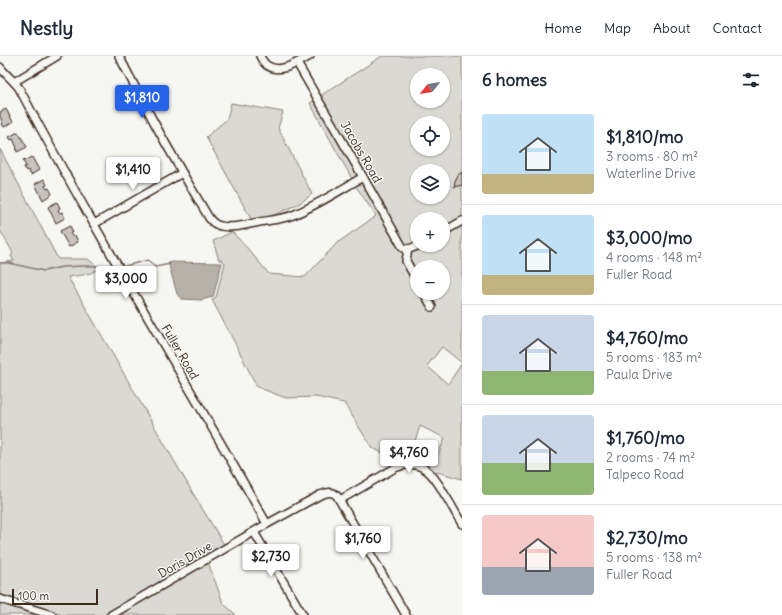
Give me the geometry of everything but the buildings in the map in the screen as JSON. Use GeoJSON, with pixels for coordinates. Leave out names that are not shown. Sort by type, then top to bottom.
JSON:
{"type":"FeatureCollection","features":[{"type":"Feature","properties":{"kind":"street"},"geometry":{"type":"LineString","coordinates":[[14,82],[57,56]]}},
{"type":"Feature","properties":{"kind":"street"},"geometry":{"type":"LineString","coordinates":[[119,56],[182,173],[212,222],[216,225],[226,227],[236,226],[292,216],[363,177]]}},
{"type":"Feature","properties":{"kind":"street"},"geometry":{"type":"LineString","coordinates":[[260,56],[265,64],[272,68],[285,68],[310,56]]}},
{"type":"Feature","properties":{"kind":"street","name":"Jacobs Road"},"geometry":{"type":"LineString","coordinates":[[297,63],[402,246],[408,249]]}},
{"type":"Feature","properties":{"kind":"street","name":"Fuller Road"},"geometry":{"type":"LineString","coordinates":[[0,67],[19,88],[94,224],[267,524]]}},
{"type":"Feature","properties":{"kind":"street"},"geometry":{"type":"LineString","coordinates":[[94,224],[182,173]]}},
{"type":"Feature","properties":{"kind":"street"},"geometry":{"type":"LineString","coordinates":[[450,228],[462,221]]}},
{"type":"Feature","properties":{"kind":"street"},"geometry":{"type":"LineString","coordinates":[[408,249],[406,261],[410,268]]}},
{"type":"Feature","properties":{"kind":"street"},"geometry":{"type":"LineString","coordinates":[[428,300],[432,307]]}},
{"type":"Feature","properties":{"kind":"street"},"geometry":{"type":"LineString","coordinates":[[406,615],[340,500],[394,468],[404,465],[416,465],[425,468],[435,477],[462,524]]}},
{"type":"Feature","properties":{"kind":"street","name":"Doris Drive"},"geometry":{"type":"LineString","coordinates":[[111,615],[267,524],[320,495],[327,492],[333,493],[340,500]]}},
{"type":"Feature","properties":{"kind":"street"},"geometry":{"type":"LineString","coordinates":[[254,532],[303,615]]}},
{"type":"Feature","properties":{"kind":"street"},"geometry":{"type":"LineString","coordinates":[[0,599],[52,615]]}},
{"type":"Feature","properties":{"kind":"shaded area"},"geometry":{"type":"Polygon","coordinates":[[[382,56],[462,56],[462,217],[450,224],[450,212],[410,212],[409,246],[404,244],[370,181],[320,96],[382,56]]]}},
{"type":"Feature","properties":{"kind":"shaded area"},"geometry":{"type":"Polygon","coordinates":[[[315,100],[359,176],[352,179],[310,103],[315,100]]]}},
{"type":"Feature","properties":{"kind":"shaded area"},"geometry":{"type":"Polygon","coordinates":[[[231,103],[283,112],[278,128],[312,194],[300,203],[268,218],[252,221],[206,137],[227,119],[231,103]]]}},
{"type":"Feature","properties":{"kind":"shaded area"},"geometry":{"type":"Polygon","coordinates":[[[0,149],[58,259],[88,259],[99,268],[88,274],[68,277],[225,546],[106,615],[62,615],[0,596],[0,263],[14,261],[11,256],[13,253],[0,230],[0,149]]]}},
{"type":"Feature","properties":{"kind":"shaded area"},"geometry":{"type":"Polygon","coordinates":[[[363,183],[399,247],[404,251],[403,263],[410,275],[410,300],[424,300],[431,311],[436,307],[432,300],[450,300],[450,260],[410,260],[410,263],[409,261],[411,252],[450,252],[450,231],[462,224],[462,363],[462,479],[433,471],[427,466],[417,462],[403,462],[372,448],[344,403],[316,397],[286,398],[257,387],[212,300],[216,297],[225,263],[222,260],[219,260],[213,241],[232,232],[269,274],[305,277],[337,243],[376,216],[355,185],[363,183]],[[442,347],[427,366],[448,384],[462,363],[442,347]],[[420,426],[414,444],[437,457],[445,438],[420,426]]]}},
{"type":"Feature","properties":{"kind":"shaded area"},"geometry":{"type":"Polygon","coordinates":[[[168,262],[222,263],[213,297],[201,300],[181,299],[177,294],[168,262]]]}},
{"type":"Feature","properties":{"kind":"shaded area"},"geometry":{"type":"Polygon","coordinates":[[[208,562],[223,603],[236,615],[117,615],[208,562]]]}},
{"type":"Feature","properties":{"kind":"shaded area"},"geometry":{"type":"Polygon","coordinates":[[[0,602],[41,615],[0,615],[0,602]]]}},
{"type":"Feature","properties":{"kind":"waterway"},"geometry":{"type":"LineString","coordinates":[[125,266],[148,260],[155,267],[170,264]]}},
{"type":"Feature","properties":{"kind":"waterway"},"geometry":{"type":"LineString","coordinates":[[0,263],[9,263],[44,271],[62,267],[111,266]]}}]}
